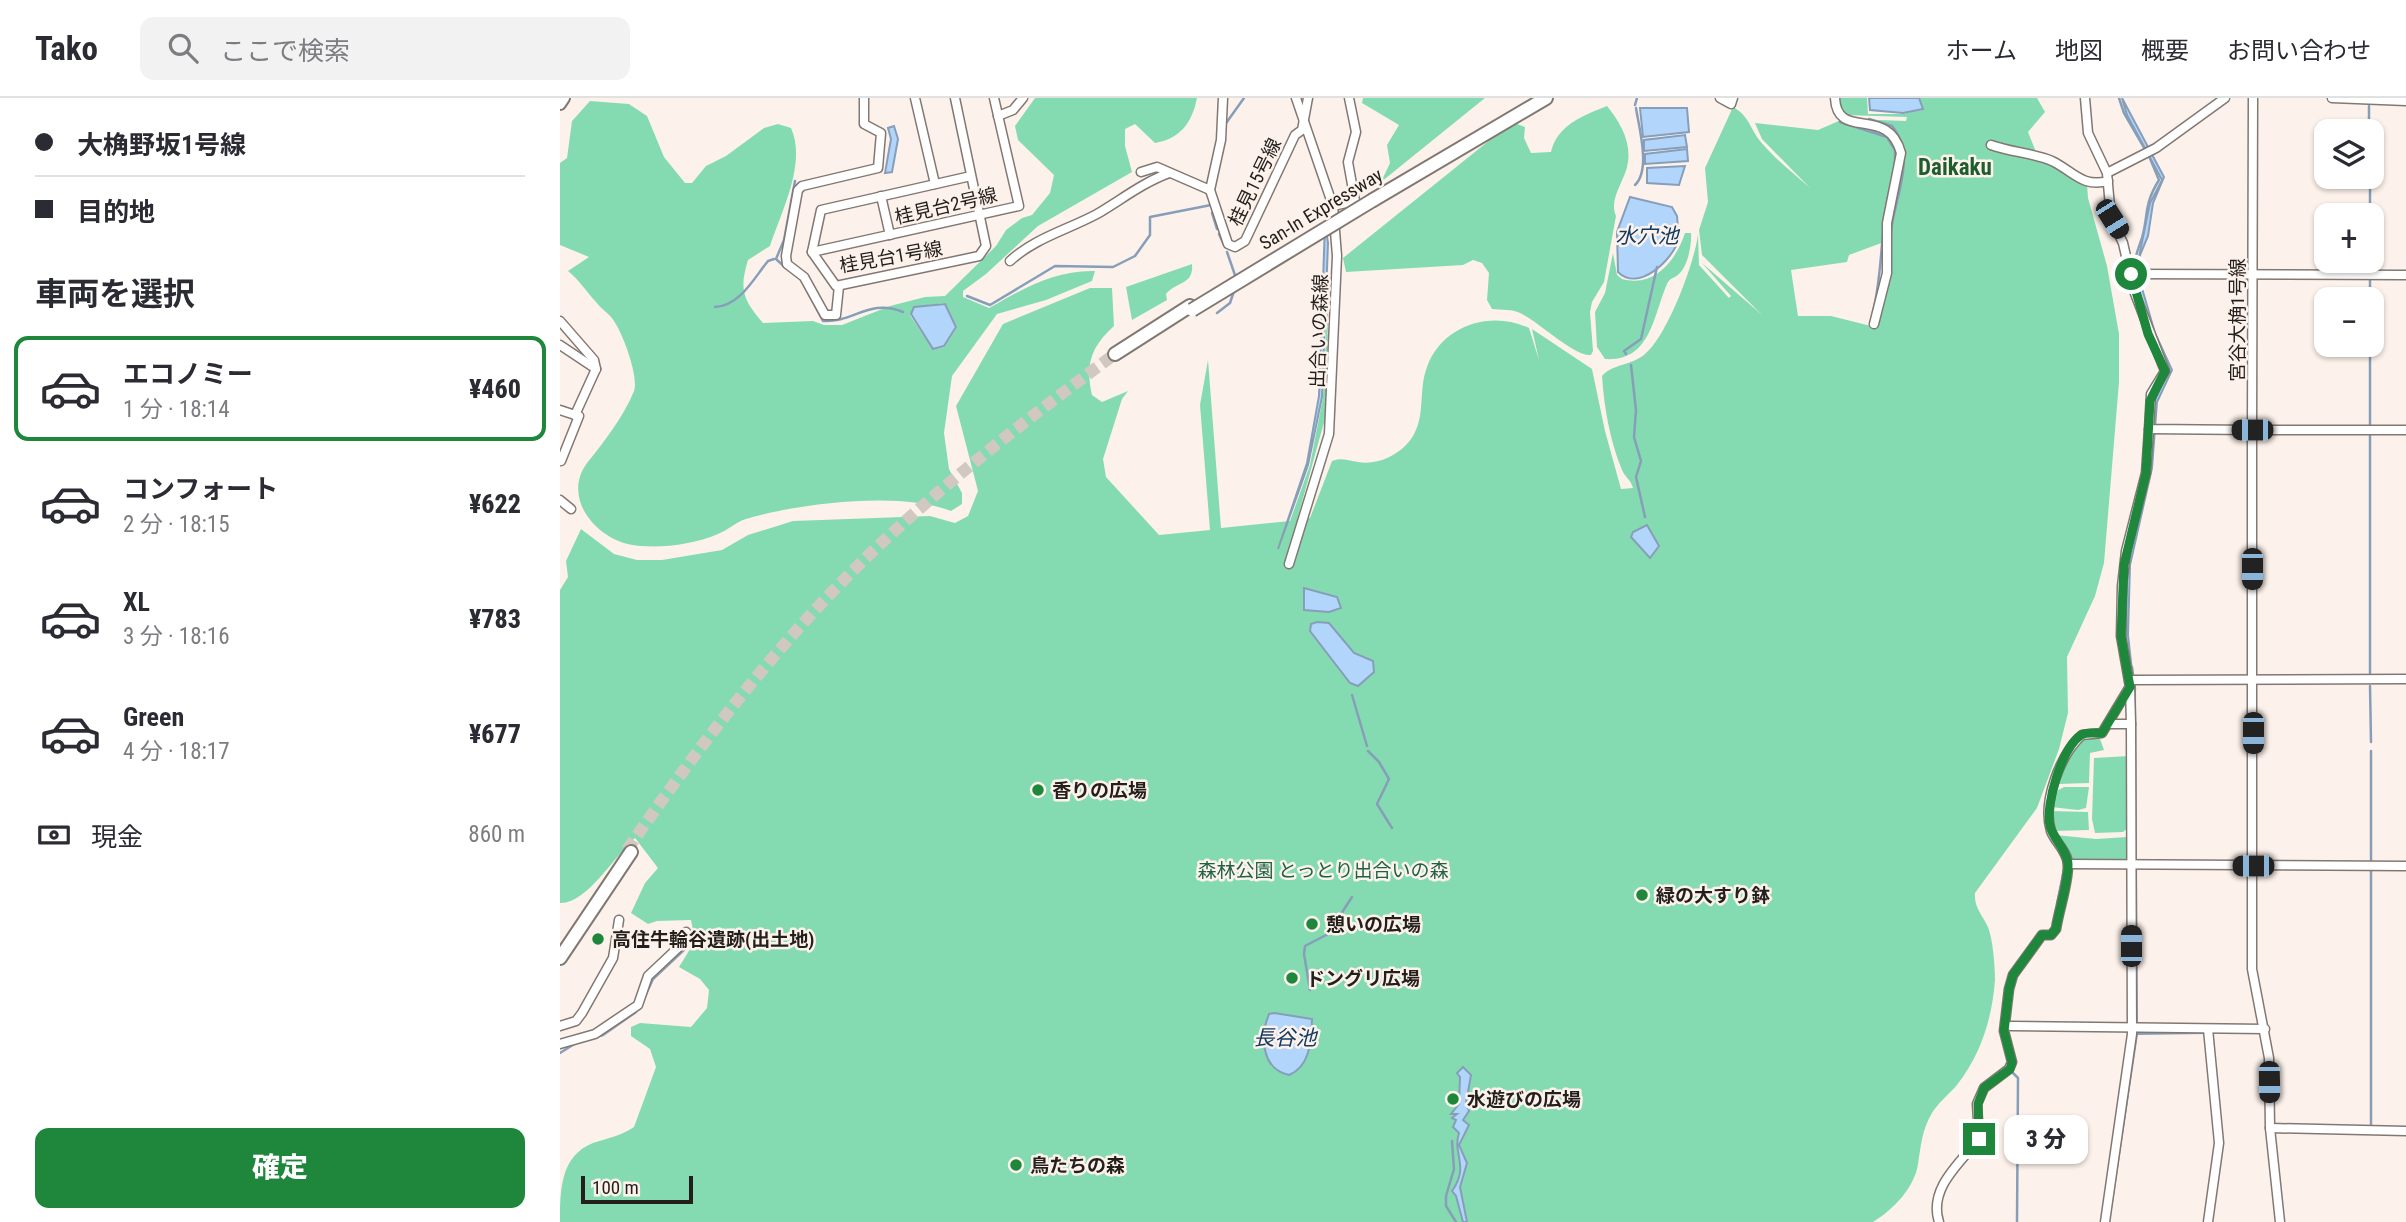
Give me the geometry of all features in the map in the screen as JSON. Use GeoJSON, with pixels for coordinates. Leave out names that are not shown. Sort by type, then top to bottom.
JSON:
{"type":"FeatureCollection","features":[{"type":"Feature","properties":{"kind":"highway","name":"San-In Expressway"},"geometry":{"type":"LineString","coordinates":[[1117,356],[1536,98]]}},
{"type":"Feature","properties":{"kind":"highway","name":"San-In Expressway"},"geometry":{"type":"LineString","coordinates":[[1371,199],[1546,98]]}},
{"type":"Feature","properties":{"kind":"highway"},"geometry":{"type":"LineString","coordinates":[[560,950],[629,851]]}},
{"type":"Feature","properties":{"kind":"highway"},"geometry":{"type":"LineString","coordinates":[[560,958],[582,920]]}},
{"type":"Feature","properties":{"kind":"main road"},"geometry":{"type":"LineString","coordinates":[[560,104],[564,98]]}},
{"type":"Feature","properties":{"kind":"street"},"geometry":{"type":"LineString","coordinates":[[839,286],[836,315],[824,315],[804,276],[787,264],[786,256],[798,190],[802,186],[878,168],[883,139],[881,133],[864,124],[864,98]]}},
{"type":"Feature","properties":{"kind":"street"},"geometry":{"type":"LineString","coordinates":[[915,98],[935,184]]}},
{"type":"Feature","properties":{"kind":"street","name":"桂見台1号線"},"geometry":{"type":"LineString","coordinates":[[955,98],[986,246],[979,256],[839,286],[812,252],[821,210],[971,176]]}},
{"type":"Feature","properties":{"kind":"street","name":"桂見台2号線"},"geometry":{"type":"LineString","coordinates":[[812,252],[1019,206],[994,98]]}},
{"type":"Feature","properties":{"kind":"street"},"geometry":{"type":"LineString","coordinates":[[998,116],[1009,113],[1023,98]]}},
{"type":"Feature","properties":{"kind":"street","name":"桂見15号線"},"geometry":{"type":"LineString","coordinates":[[1223,98],[1221,140],[1210,190],[1228,244],[1235,247],[1245,241],[1295,135],[1302,130],[1308,98]]}},
{"type":"Feature","properties":{"kind":"street","name":"出合いの森線"},"geometry":{"type":"LineString","coordinates":[[1289,564],[1329,434],[1337,256],[1333,206],[1296,98]]}},
{"type":"Feature","properties":{"kind":"street"},"geometry":{"type":"LineString","coordinates":[[1333,206],[1355,201],[1348,162],[1356,132],[1349,98]]}},
{"type":"Feature","properties":{"kind":"street"},"geometry":{"type":"LineString","coordinates":[[1720,98],[1731,104],[1733,98]]}},
{"type":"Feature","properties":{"kind":"street"},"geometry":{"type":"LineString","coordinates":[[1835,98],[1841,117],[1850,122],[1884,127],[1898,141],[1901,153],[1887,223],[1887,273],[1874,324]]}},
{"type":"Feature","properties":{"kind":"street"},"geometry":{"type":"LineString","coordinates":[[2085,98],[2088,133],[2108,177],[2111,218],[2123,243],[2148,334],[2165,371],[2151,394],[2146,473],[2124,565],[2121,636],[2129,684],[2131,724],[2131,1027],[2105,1222]]}},
{"type":"Feature","properties":{"kind":"street"},"geometry":{"type":"LineString","coordinates":[[1991,145],[2046,159],[2080,180],[2095,184],[2155,149],[2225,98]]}},
{"type":"Feature","properties":{"kind":"street","name":"宮谷大桷1号線"},"geometry":{"type":"LineString","coordinates":[[2253,98],[2252,969],[2265,1029],[2270,1128],[2280,1222]]}},
{"type":"Feature","properties":{"kind":"street"},"geometry":{"type":"LineString","coordinates":[[2332,98],[2406,101]]}},
{"type":"Feature","properties":{"kind":"street"},"geometry":{"type":"LineString","coordinates":[[2046,159],[2053,169]]}},
{"type":"Feature","properties":{"kind":"street"},"geometry":{"type":"LineString","coordinates":[[1141,172],[1157,167],[1210,190]]}},
{"type":"Feature","properties":{"kind":"street"},"geometry":{"type":"LineString","coordinates":[[1010,261],[1023,249],[1098,213],[1136,188],[1168,173]]}},
{"type":"Feature","properties":{"kind":"street"},"geometry":{"type":"LineString","coordinates":[[881,196],[890,235]]}},
{"type":"Feature","properties":{"kind":"street"},"geometry":{"type":"LineString","coordinates":[[2131,274],[2406,275]]}},
{"type":"Feature","properties":{"kind":"street"},"geometry":{"type":"LineString","coordinates":[[560,321],[594,360],[596,369],[575,415]]}},
{"type":"Feature","properties":{"kind":"street"},"geometry":{"type":"LineString","coordinates":[[560,345],[596,369]]}},
{"type":"Feature","properties":{"kind":"street"},"geometry":{"type":"LineString","coordinates":[[560,410],[579,416],[561,461]]}},
{"type":"Feature","properties":{"kind":"street"},"geometry":{"type":"LineString","coordinates":[[2149,429],[2406,430]]}},
{"type":"Feature","properties":{"kind":"street"},"geometry":{"type":"LineString","coordinates":[[560,500],[571,509]]}},
{"type":"Feature","properties":{"kind":"street"},"geometry":{"type":"LineString","coordinates":[[2129,684],[2406,679]]}},
{"type":"Feature","properties":{"kind":"street"},"geometry":{"type":"LineString","coordinates":[[1939,1222],[1936,1205],[1953,1167],[1979,1139],[1978,1104],[1985,1084],[2010,1069],[2012,1062],[2004,1031],[2013,975],[2042,935],[2054,933],[2068,864],[2050,828],[2051,798],[2065,756],[2076,741],[2087,733],[2102,733],[2129,684]]}},
{"type":"Feature","properties":{"kind":"street"},"geometry":{"type":"LineString","coordinates":[[2108,724],[2131,724]]}},
{"type":"Feature","properties":{"kind":"street"},"geometry":{"type":"LineString","coordinates":[[2068,864],[2406,866]]}},
{"type":"Feature","properties":{"kind":"street"},"geometry":{"type":"LineString","coordinates":[[560,1026],[576,1021],[613,958],[619,920]]}},
{"type":"Feature","properties":{"kind":"street"},"geometry":{"type":"LineString","coordinates":[[560,1044],[595,1034],[638,1005],[648,976],[681,945],[686,932]]}},
{"type":"Feature","properties":{"kind":"street"},"geometry":{"type":"LineString","coordinates":[[2011,1026],[2265,1029]]}},
{"type":"Feature","properties":{"kind":"street"},"geometry":{"type":"LineString","coordinates":[[2208,1029],[2220,1143],[2208,1222]]}},
{"type":"Feature","properties":{"kind":"street"},"geometry":{"type":"LineString","coordinates":[[2270,1128],[2406,1131]]}},
{"type":"Feature","properties":{"kind":"green space"},"geometry":{"type":"Polygon","coordinates":[[[1035,98],[1197,98],[1188,122],[1171,138],[1155,143],[1135,124],[1125,129],[1125,146],[1132,172],[1038,226],[986,274],[963,291],[963,297],[989,308],[1027,287],[1053,277],[1080,271],[1095,271],[1092,281],[1046,300],[997,314],[952,376],[944,433],[949,469],[962,493],[962,504],[951,511],[930,505],[878,501],[793,508],[746,519],[709,537],[670,546],[625,543],[599,529],[588,518],[578,491],[580,477],[625,410],[635,385],[626,345],[618,327],[568,271],[589,257],[560,245],[560,163],[567,158],[572,121],[590,101],[629,104],[647,116],[664,157],[685,183],[692,183],[706,166],[726,156],[764,128],[778,124],[791,128],[796,156],[791,187],[770,246],[748,260],[744,279],[747,301],[763,323],[813,321],[824,325],[842,325],[890,306],[925,297],[945,296],[996,246],[1006,230],[1022,218],[1032,215],[1050,193],[1054,175],[1018,140],[1015,126],[1035,98]],[[945,303],[914,307],[910,315],[933,350],[944,347],[957,327],[945,303]]]}},
{"type":"Feature","properties":{"kind":"green space"},"geometry":{"type":"Polygon","coordinates":[[[1363,98],[1485,98],[1381,182],[1390,163],[1387,145],[1399,125],[1362,103],[1363,98]]]}},
{"type":"Feature","properties":{"kind":"green space","name":"森林公園 とっとり出合いの森"},"geometry":{"type":"Polygon","coordinates":[[[1838,98],[1867,98],[1868,114],[1903,114],[1923,109],[1919,98],[2037,98],[2045,112],[2028,132],[2038,157],[2087,184],[2088,198],[2107,266],[2119,334],[2119,382],[2104,563],[2095,596],[2067,657],[2068,713],[2059,749],[2037,808],[1975,893],[1977,907],[1990,932],[1993,953],[1995,980],[1988,1022],[1973,1061],[1929,1119],[1913,1181],[1888,1211],[1873,1222],[560,1222],[564,1176],[574,1156],[593,1143],[634,1127],[656,1067],[650,1049],[631,1036],[631,1027],[640,1023],[691,1027],[707,1008],[709,990],[700,979],[679,967],[695,941],[691,920],[657,921],[648,924],[631,913],[645,883],[658,868],[635,838],[590,888],[570,901],[560,903],[560,590],[568,577],[566,561],[581,529],[614,554],[637,560],[662,560],[722,550],[748,535],[793,521],[930,516],[955,523],[968,516],[978,491],[956,406],[1003,324],[1090,288],[1112,288],[1114,326],[1100,341],[1092,357],[1089,374],[1092,395],[1102,402],[1128,391],[1122,399],[1103,459],[1106,477],[1159,535],[1210,530],[1200,405],[1208,360],[1221,528],[1290,521],[1310,465],[1323,397],[1329,273],[1326,415],[1297,520],[1310,518],[1332,461],[1378,461],[1391,456],[1407,444],[1418,426],[1424,377],[1434,353],[1456,331],[1484,321],[1514,323],[1529,328],[1539,360],[1532,329],[1592,369],[1621,489],[1633,488],[1622,470],[1614,447],[1602,376],[1611,369],[1640,358],[1662,332],[1679,298],[1692,262],[1698,234],[1699,265],[1729,298],[1731,296],[1702,263],[1761,314],[1702,255],[1699,230],[1708,202],[1705,168],[1733,107],[1746,118],[1765,147],[1810,188],[1762,139],[1755,123],[1818,130],[1841,120],[1888,134],[1897,154],[1884,242],[1849,255],[1847,262],[1791,270],[1798,316],[1831,316],[1875,327],[1882,304],[1891,216],[1904,149],[1896,133],[1886,124],[1853,119],[1906,121],[1907,117],[1844,115],[1838,98]]]}},
{"type":"Feature","properties":{"kind":"green space"},"geometry":{"type":"Polygon","coordinates":[[[1607,106],[1624,132],[1628,162],[1614,202],[1616,216],[1604,282],[1592,302],[1590,312],[1591,355],[1566,345],[1520,313],[1492,309],[1487,300],[1489,273],[1482,263],[1473,260],[1463,265],[1346,272],[1343,258],[1506,127],[1517,124],[1525,127],[1524,138],[1531,153],[1551,152],[1565,128],[1581,117],[1607,106]]]}},
{"type":"Feature","properties":{"kind":"green space"},"geometry":{"type":"Polygon","coordinates":[[[1685,233],[1691,233],[1687,260],[1679,274],[1668,282],[1648,335],[1632,353],[1620,358],[1605,359],[1597,347],[1595,312],[1605,293],[1613,253],[1617,275],[1622,279],[1634,281],[1644,279],[1654,276],[1670,262],[1685,233]]]}},
{"type":"Feature","properties":{"kind":"green space"},"geometry":{"type":"Polygon","coordinates":[[[1192,264],[1188,279],[1166,294],[1167,300],[1132,320],[1126,287],[1192,264]]]}},
{"type":"Feature","properties":{"kind":"green space"},"geometry":{"type":"Polygon","coordinates":[[[2099,736],[2104,750],[2090,753],[2089,783],[2058,784],[2066,759],[2083,737],[2099,736]]]}},
{"type":"Feature","properties":{"kind":"green space"},"geometry":{"type":"Polygon","coordinates":[[[2129,756],[2129,827],[2123,832],[2095,833],[2092,819],[2094,758],[2129,756]]]}},
{"type":"Feature","properties":{"kind":"green space"},"geometry":{"type":"Polygon","coordinates":[[[2064,787],[2089,787],[2086,808],[2078,810],[2051,807],[2055,792],[2064,787]]]}},
{"type":"Feature","properties":{"kind":"green space"},"geometry":{"type":"Polygon","coordinates":[[[2051,811],[2088,812],[2089,830],[2053,831],[2051,811]]]}},
{"type":"Feature","properties":{"kind":"green space"},"geometry":{"type":"Polygon","coordinates":[[[2055,835],[2096,839],[2127,837],[2129,861],[2070,862],[2055,835]]]}},
{"type":"Feature","properties":{"kind":"water"},"geometry":{"type":"Polygon","coordinates":[[[1869,98],[1919,98],[1923,109],[1903,113],[1870,110],[1869,98]]]}},
{"type":"Feature","properties":{"kind":"water"},"geometry":{"type":"Polygon","coordinates":[[[2122,98],[2164,177],[2153,203],[2148,236],[2140,255],[2139,278],[2155,333],[2172,370],[2157,402],[2152,468],[2130,565],[2128,635],[2132,671],[2126,644],[2127,565],[2150,466],[2154,402],[2169,370],[2152,333],[2139,293],[2136,271],[2150,203],[2162,180],[2127,115],[2122,98]]]}},
{"type":"Feature","properties":{"kind":"water"},"geometry":{"type":"Polygon","coordinates":[[[1640,108],[1687,108],[1689,132],[1643,137],[1640,108]]]}},
{"type":"Feature","properties":{"kind":"water"},"geometry":{"type":"Polygon","coordinates":[[[894,126],[898,139],[892,172],[885,173],[891,139],[888,128],[894,126]]]}},
{"type":"Feature","properties":{"kind":"water"},"geometry":{"type":"Polygon","coordinates":[[[1685,135],[1687,147],[1644,151],[1644,140],[1685,135]]]}},
{"type":"Feature","properties":{"kind":"water"},"geometry":{"type":"Polygon","coordinates":[[[1687,149],[1688,161],[1645,164],[1645,154],[1687,149]]]}},
{"type":"Feature","properties":{"kind":"water"},"geometry":{"type":"Polygon","coordinates":[[[1685,166],[1679,185],[1647,183],[1647,168],[1685,166]]]}},
{"type":"Feature","properties":{"kind":"water","name":"水穴池"},"geometry":{"type":"Polygon","coordinates":[[[1630,197],[1672,207],[1677,216],[1679,239],[1663,264],[1636,279],[1618,272],[1617,232],[1630,197]]]}},
{"type":"Feature","properties":{"kind":"water"},"geometry":{"type":"Polygon","coordinates":[[[1325,224],[1328,243],[1322,397],[1308,465],[1278,549],[1307,463],[1319,396],[1325,224]]]}},
{"type":"Feature","properties":{"kind":"water"},"geometry":{"type":"Polygon","coordinates":[[[945,304],[956,327],[944,346],[933,349],[911,314],[914,307],[945,304]]]}},
{"type":"Feature","properties":{"kind":"water"},"geometry":{"type":"Polygon","coordinates":[[[1647,525],[1659,546],[1650,558],[1631,537],[1633,532],[1647,525]]]}},
{"type":"Feature","properties":{"kind":"water"},"geometry":{"type":"Polygon","coordinates":[[[1304,588],[1337,597],[1341,608],[1329,612],[1304,610],[1304,588]]]}},
{"type":"Feature","properties":{"kind":"water"},"geometry":{"type":"Polygon","coordinates":[[[1329,623],[1354,653],[1373,661],[1374,672],[1358,686],[1350,683],[1310,631],[1311,624],[1329,623]]]}},
{"type":"Feature","properties":{"kind":"water"},"geometry":{"type":"Polygon","coordinates":[[[2135,686],[2137,1030],[2206,1033],[2137,1034],[2109,1222],[2135,1034],[2135,686]]]}},
{"type":"Feature","properties":{"kind":"water","name":"長谷池"},"geometry":{"type":"Polygon","coordinates":[[[1269,1014],[1312,1019],[1306,1059],[1289,1075],[1273,1066],[1265,1051],[1266,1023],[1269,1014]]]}},
{"type":"Feature","properties":{"kind":"water"},"geometry":{"type":"Polygon","coordinates":[[[1463,1067],[1471,1075],[1466,1103],[1469,1111],[1463,1120],[1469,1125],[1459,1145],[1467,1163],[1460,1187],[1467,1222],[1463,1222],[1452,1191],[1460,1174],[1460,1167],[1457,1147],[1459,1133],[1453,1127],[1456,1120],[1452,1118],[1457,1114],[1451,1114],[1459,1104],[1460,1077],[1457,1073],[1463,1067]]]}},
{"type":"Feature","properties":{"kind":"waterway"},"geometry":{"type":"LineString","coordinates":[[1224,126],[1244,98]]}},
{"type":"Feature","properties":{"kind":"waterway"},"geometry":{"type":"LineString","coordinates":[[1635,105],[1637,98]]}},
{"type":"Feature","properties":{"kind":"waterway"},"geometry":{"type":"LineString","coordinates":[[2119,98],[2124,113],[2146,151]]}},
{"type":"Feature","properties":{"kind":"waterway"},"geometry":{"type":"LineString","coordinates":[[2369,106],[2369,119]]}},
{"type":"Feature","properties":{"kind":"waterway"},"geometry":{"type":"LineString","coordinates":[[1635,185],[1640,178],[1643,159],[1636,108]]}},
{"type":"Feature","properties":{"kind":"waterway"},"geometry":{"type":"LineString","coordinates":[[1869,119],[1892,126],[1903,150],[1902,177],[1891,231]]}},
{"type":"Feature","properties":{"kind":"waterway"},"geometry":{"type":"LineString","coordinates":[[1840,122],[1887,137],[1895,150],[1895,164]]}},
{"type":"Feature","properties":{"kind":"waterway"},"geometry":{"type":"LineString","coordinates":[[2134,270],[2148,203],[2159,180],[2149,156],[2144,158]]}},
{"type":"Feature","properties":{"kind":"waterway"},"geometry":{"type":"LineString","coordinates":[[776,259],[784,240],[795,181]]}},
{"type":"Feature","properties":{"kind":"waterway"},"geometry":{"type":"LineString","coordinates":[[2370,189],[2370,203]]}},
{"type":"Feature","properties":{"kind":"waterway"},"geometry":{"type":"LineString","coordinates":[[1873,312],[1889,192]]}},
{"type":"Feature","properties":{"kind":"waterway"},"geometry":{"type":"LineString","coordinates":[[967,296],[990,305],[1055,266],[1113,267],[1135,256],[1150,235],[1150,217],[1211,205]]}},
{"type":"Feature","properties":{"kind":"waterway"},"geometry":{"type":"LineString","coordinates":[[1212,213],[1217,229]]}},
{"type":"Feature","properties":{"kind":"waterway"},"geometry":{"type":"LineString","coordinates":[[1219,234],[1224,245]]}},
{"type":"Feature","properties":{"kind":"waterway"},"geometry":{"type":"LineString","coordinates":[[1227,252],[1236,278]]}},
{"type":"Feature","properties":{"kind":"waterway"},"geometry":{"type":"LineString","coordinates":[[715,307],[732,302],[752,283],[768,261],[774,259]]}},
{"type":"Feature","properties":{"kind":"waterway"},"geometry":{"type":"LineString","coordinates":[[777,260],[786,268]]}},
{"type":"Feature","properties":{"kind":"waterway"},"geometry":{"type":"LineString","coordinates":[[1626,354],[1624,351],[1641,339],[1657,267]]}},
{"type":"Feature","properties":{"kind":"waterway"},"geometry":{"type":"LineString","coordinates":[[2370,278],[2370,287]]}},
{"type":"Feature","properties":{"kind":"waterway"},"geometry":{"type":"LineString","coordinates":[[805,287],[823,321],[834,321],[871,309],[891,308],[903,312]]}},
{"type":"Feature","properties":{"kind":"waterway"},"geometry":{"type":"LineString","coordinates":[[1217,313],[1230,303],[1235,288]]}},
{"type":"Feature","properties":{"kind":"waterway"},"geometry":{"type":"LineString","coordinates":[[1878,324],[1881,313]]}},
{"type":"Feature","properties":{"kind":"waterway"},"geometry":{"type":"LineString","coordinates":[[2143,325],[2153,348]]}},
{"type":"Feature","properties":{"kind":"waterway"},"geometry":{"type":"LineString","coordinates":[[2370,357],[2370,426]]}},
{"type":"Feature","properties":{"kind":"waterway"},"geometry":{"type":"LineString","coordinates":[[1631,365],[1636,410],[1634,437],[1641,461],[1636,477],[1645,517]]}},
{"type":"Feature","properties":{"kind":"waterway"},"geometry":{"type":"LineString","coordinates":[[2370,434],[2370,673]]}},
{"type":"Feature","properties":{"kind":"waterway"},"geometry":{"type":"LineString","coordinates":[[2132,667],[2135,689]]}},
{"type":"Feature","properties":{"kind":"waterway"},"geometry":{"type":"LineString","coordinates":[[2370,686],[2371,742]]}},
{"type":"Feature","properties":{"kind":"waterway"},"geometry":{"type":"LineString","coordinates":[[1352,695],[1367,746]]}},
{"type":"Feature","properties":{"kind":"waterway"},"geometry":{"type":"LineString","coordinates":[[1368,751],[1379,762],[1389,779],[1377,804],[1392,828]]}},
{"type":"Feature","properties":{"kind":"waterway"},"geometry":{"type":"LineString","coordinates":[[2371,751],[2371,863]]}},
{"type":"Feature","properties":{"kind":"waterway"},"geometry":{"type":"LineString","coordinates":[[2057,904],[2064,870]]}},
{"type":"Feature","properties":{"kind":"waterway"},"geometry":{"type":"LineString","coordinates":[[2371,870],[2371,1126]]}},
{"type":"Feature","properties":{"kind":"waterway"},"geometry":{"type":"LineString","coordinates":[[1310,990],[1305,946],[1328,934],[1352,897]]}},
{"type":"Feature","properties":{"kind":"waterway"},"geometry":{"type":"LineString","coordinates":[[639,1009],[653,979],[686,948],[691,931]]}},
{"type":"Feature","properties":{"kind":"waterway"},"geometry":{"type":"LineString","coordinates":[[560,1053],[576,1043],[603,1035],[636,1012]]}},
{"type":"Feature","properties":{"kind":"waterway"},"geometry":{"type":"LineString","coordinates":[[2013,1073],[2018,1078],[2017,1222]]}},
{"type":"Feature","properties":{"kind":"waterway"},"geometry":{"type":"LineString","coordinates":[[1452,1141],[1454,1169],[1446,1196],[1446,1206],[1456,1222]]}},
{"type":"Feature","properties":{"kind":"tunnel"},"geometry":{"type":"LineString","coordinates":[[627,850],[742,694],[839,585],[902,524],[961,473],[1115,354]]}},
{"type":"Feature","properties":{"kind":"place","name":"香りの広場"},"geometry":{"type":"Point","coordinates":[1038,790]}},
{"type":"Feature","properties":{"kind":"place","name":"緑の大すり鉢"},"geometry":{"type":"Point","coordinates":[1642,895]}},
{"type":"Feature","properties":{"kind":"place","name":"憩いの広場"},"geometry":{"type":"Point","coordinates":[1312,924]}},
{"type":"Feature","properties":{"kind":"place","name":"高住牛輪谷遺跡(出土地)"},"geometry":{"type":"Point","coordinates":[598,939]}},
{"type":"Feature","properties":{"kind":"place","name":"ドングリ広場"},"geometry":{"type":"Point","coordinates":[1292,978]}},
{"type":"Feature","properties":{"kind":"place","name":"水遊びの広場"},"geometry":{"type":"Point","coordinates":[1453,1099]}},
{"type":"Feature","properties":{"kind":"place","name":"鳥たちの森"},"geometry":{"type":"Point","coordinates":[1016,1165]}},
{"type":"Feature","properties":{"kind":"district","name":"Daikaku"},"geometry":{"type":"Point","coordinates":[1955,167]}},
{"type":"Feature","properties":{"kind":"route"},"geometry":{"type":"LineString","coordinates":[[1979,1139],[1977,1113],[1985,1084],[2003,1075],[2010,1069],[2012,1062],[2004,1026],[2013,975],[2042,935],[2051,935],[2056,929],[2068,864],[2061,847],[2054,839],[2048,818],[2054,788],[2065,756],[2076,741],[2087,733],[2102,733],[2130,687],[2121,636],[2124,565],[2146,473],[2151,394],[2165,371],[2164,362],[2148,334],[2131,274]]}}]}
